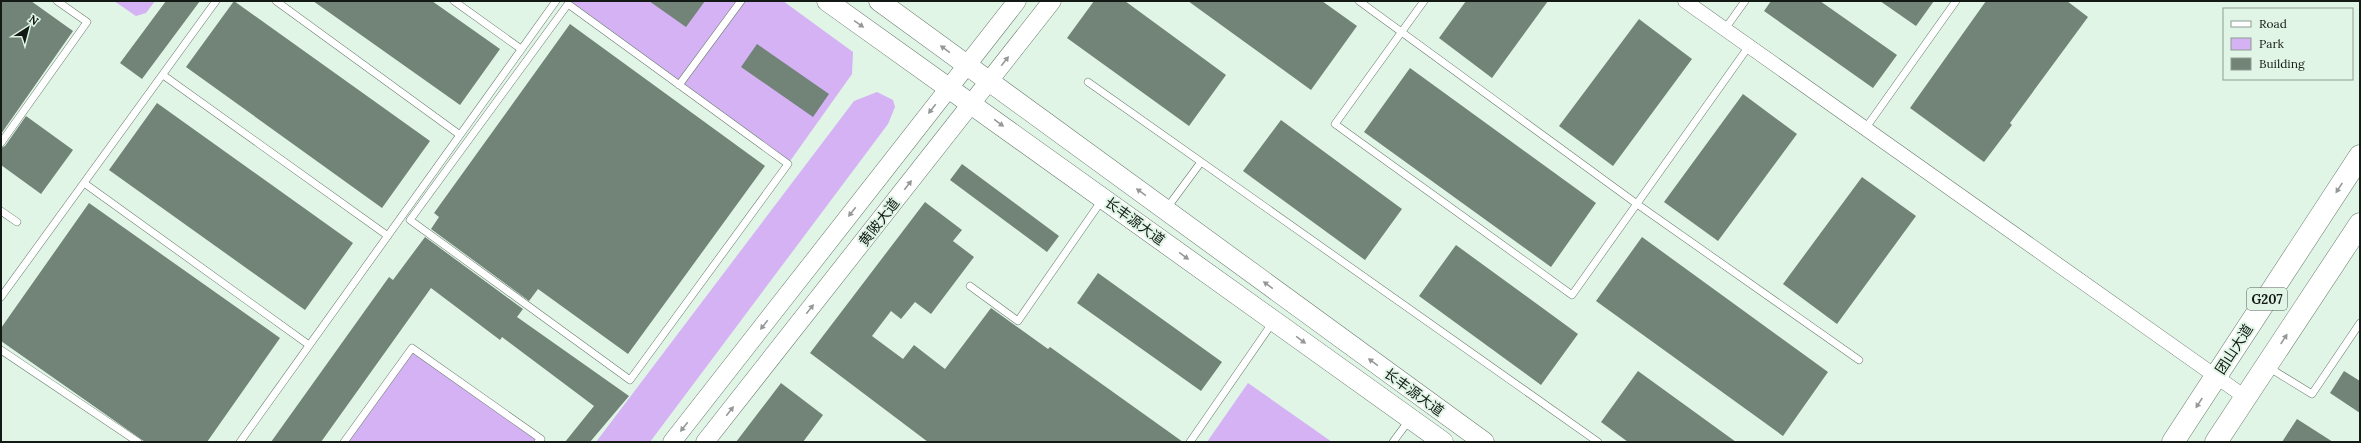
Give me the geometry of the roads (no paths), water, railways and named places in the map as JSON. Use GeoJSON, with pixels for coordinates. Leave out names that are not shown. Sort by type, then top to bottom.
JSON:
{"type":"FeatureCollection","features":[{"type":"Feature","properties":{"kind":"highway","name":"团山大道"},"geometry":{"type":"LineString","coordinates":[[2173,442],[2360,156]]}},
{"type":"Feature","properties":{"kind":"highway","name":"G207"},"geometry":{"type":"LineString","coordinates":[[2216,442],[2360,224]]}},
{"type":"Feature","properties":{"kind":"main road","name":"长丰源大道"},"geometry":{"type":"LineString","coordinates":[[827,1],[1443,442]]}},
{"type":"Feature","properties":{"kind":"main road","name":"长丰源大道"},"geometry":{"type":"LineString","coordinates":[[879,1],[1484,442]]}},
{"type":"Feature","properties":{"kind":"street","name":"黄陂大道"},"geometry":{"type":"LineString","coordinates":[[672,442],[1016,1]]}},
{"type":"Feature","properties":{"kind":"street","name":"黄陂大道"},"geometry":{"type":"LineString","coordinates":[[706,442],[1052,1]]}},
{"type":"Feature","properties":{"kind":"street"},"geometry":{"type":"LineString","coordinates":[[1685,1],[2215,378],[2245,397]]}},
{"type":"Feature","properties":{"kind":"lane"},"geometry":{"type":"LineString","coordinates":[[1,143],[87,22],[57,1]]}},
{"type":"Feature","properties":{"kind":"lane"},"geometry":{"type":"LineString","coordinates":[[1,297],[216,1]]}},
{"type":"Feature","properties":{"kind":"lane"},"geometry":{"type":"LineString","coordinates":[[276,1],[460,135]]}},
{"type":"Feature","properties":{"kind":"lane"},"geometry":{"type":"LineString","coordinates":[[240,442],[556,1]]}},
{"type":"Feature","properties":{"kind":"lane"},"geometry":{"type":"LineString","coordinates":[[679,85],[740,1]]}},
{"type":"Feature","properties":{"kind":"lane"},"geometry":{"type":"LineString","coordinates":[[1359,1],[1637,204],[1860,360]]}},
{"type":"Feature","properties":{"kind":"lane"},"geometry":{"type":"LineString","coordinates":[[1424,1],[1335,124],[1572,295],[1749,46]]}},
{"type":"Feature","properties":{"kind":"lane"},"geometry":{"type":"LineString","coordinates":[[1724,29],[1745,1]]}},
{"type":"Feature","properties":{"kind":"lane"},"geometry":{"type":"LineString","coordinates":[[1865,129],[1956,1]]}},
{"type":"Feature","properties":{"kind":"lane"},"geometry":{"type":"LineString","coordinates":[[456,2],[521,49]]}},
{"type":"Feature","properties":{"kind":"lane"},"geometry":{"type":"LineString","coordinates":[[568,4],[679,85],[788,164],[630,380],[410,220],[568,4]]}},
{"type":"Feature","properties":{"kind":"lane"},"geometry":{"type":"LineString","coordinates":[[163,75],[388,236]]}},
{"type":"Feature","properties":{"kind":"lane"},"geometry":{"type":"LineString","coordinates":[[1088,82],[1598,442]]}},
{"type":"Feature","properties":{"kind":"lane"},"geometry":{"type":"LineString","coordinates":[[1166,210],[1201,162]]}},
{"type":"Feature","properties":{"kind":"lane"},"geometry":{"type":"LineString","coordinates":[[84,183],[309,345]]}},
{"type":"Feature","properties":{"kind":"lane"},"geometry":{"type":"LineString","coordinates":[[970,286],[1018,321],[1103,198]]}},
{"type":"Feature","properties":{"kind":"lane"},"geometry":{"type":"LineString","coordinates":[[1,211],[17,222]]}},
{"type":"Feature","properties":{"kind":"lane"},"geometry":{"type":"LineString","coordinates":[[1190,442],[1274,321]]}},
{"type":"Feature","properties":{"kind":"lane"},"geometry":{"type":"LineString","coordinates":[[2266,366],[2312,394],[2360,323]]}},
{"type":"Feature","properties":{"kind":"lane"},"geometry":{"type":"LineString","coordinates":[[344,442],[412,348],[541,439],[538,442]]}},
{"type":"Feature","properties":{"kind":"lane"},"geometry":{"type":"LineString","coordinates":[[1,350],[138,442]]}},
{"type":"Feature","properties":{"kind":"lane"},"geometry":{"type":"LineString","coordinates":[[1394,442],[1410,419]]}}]}
